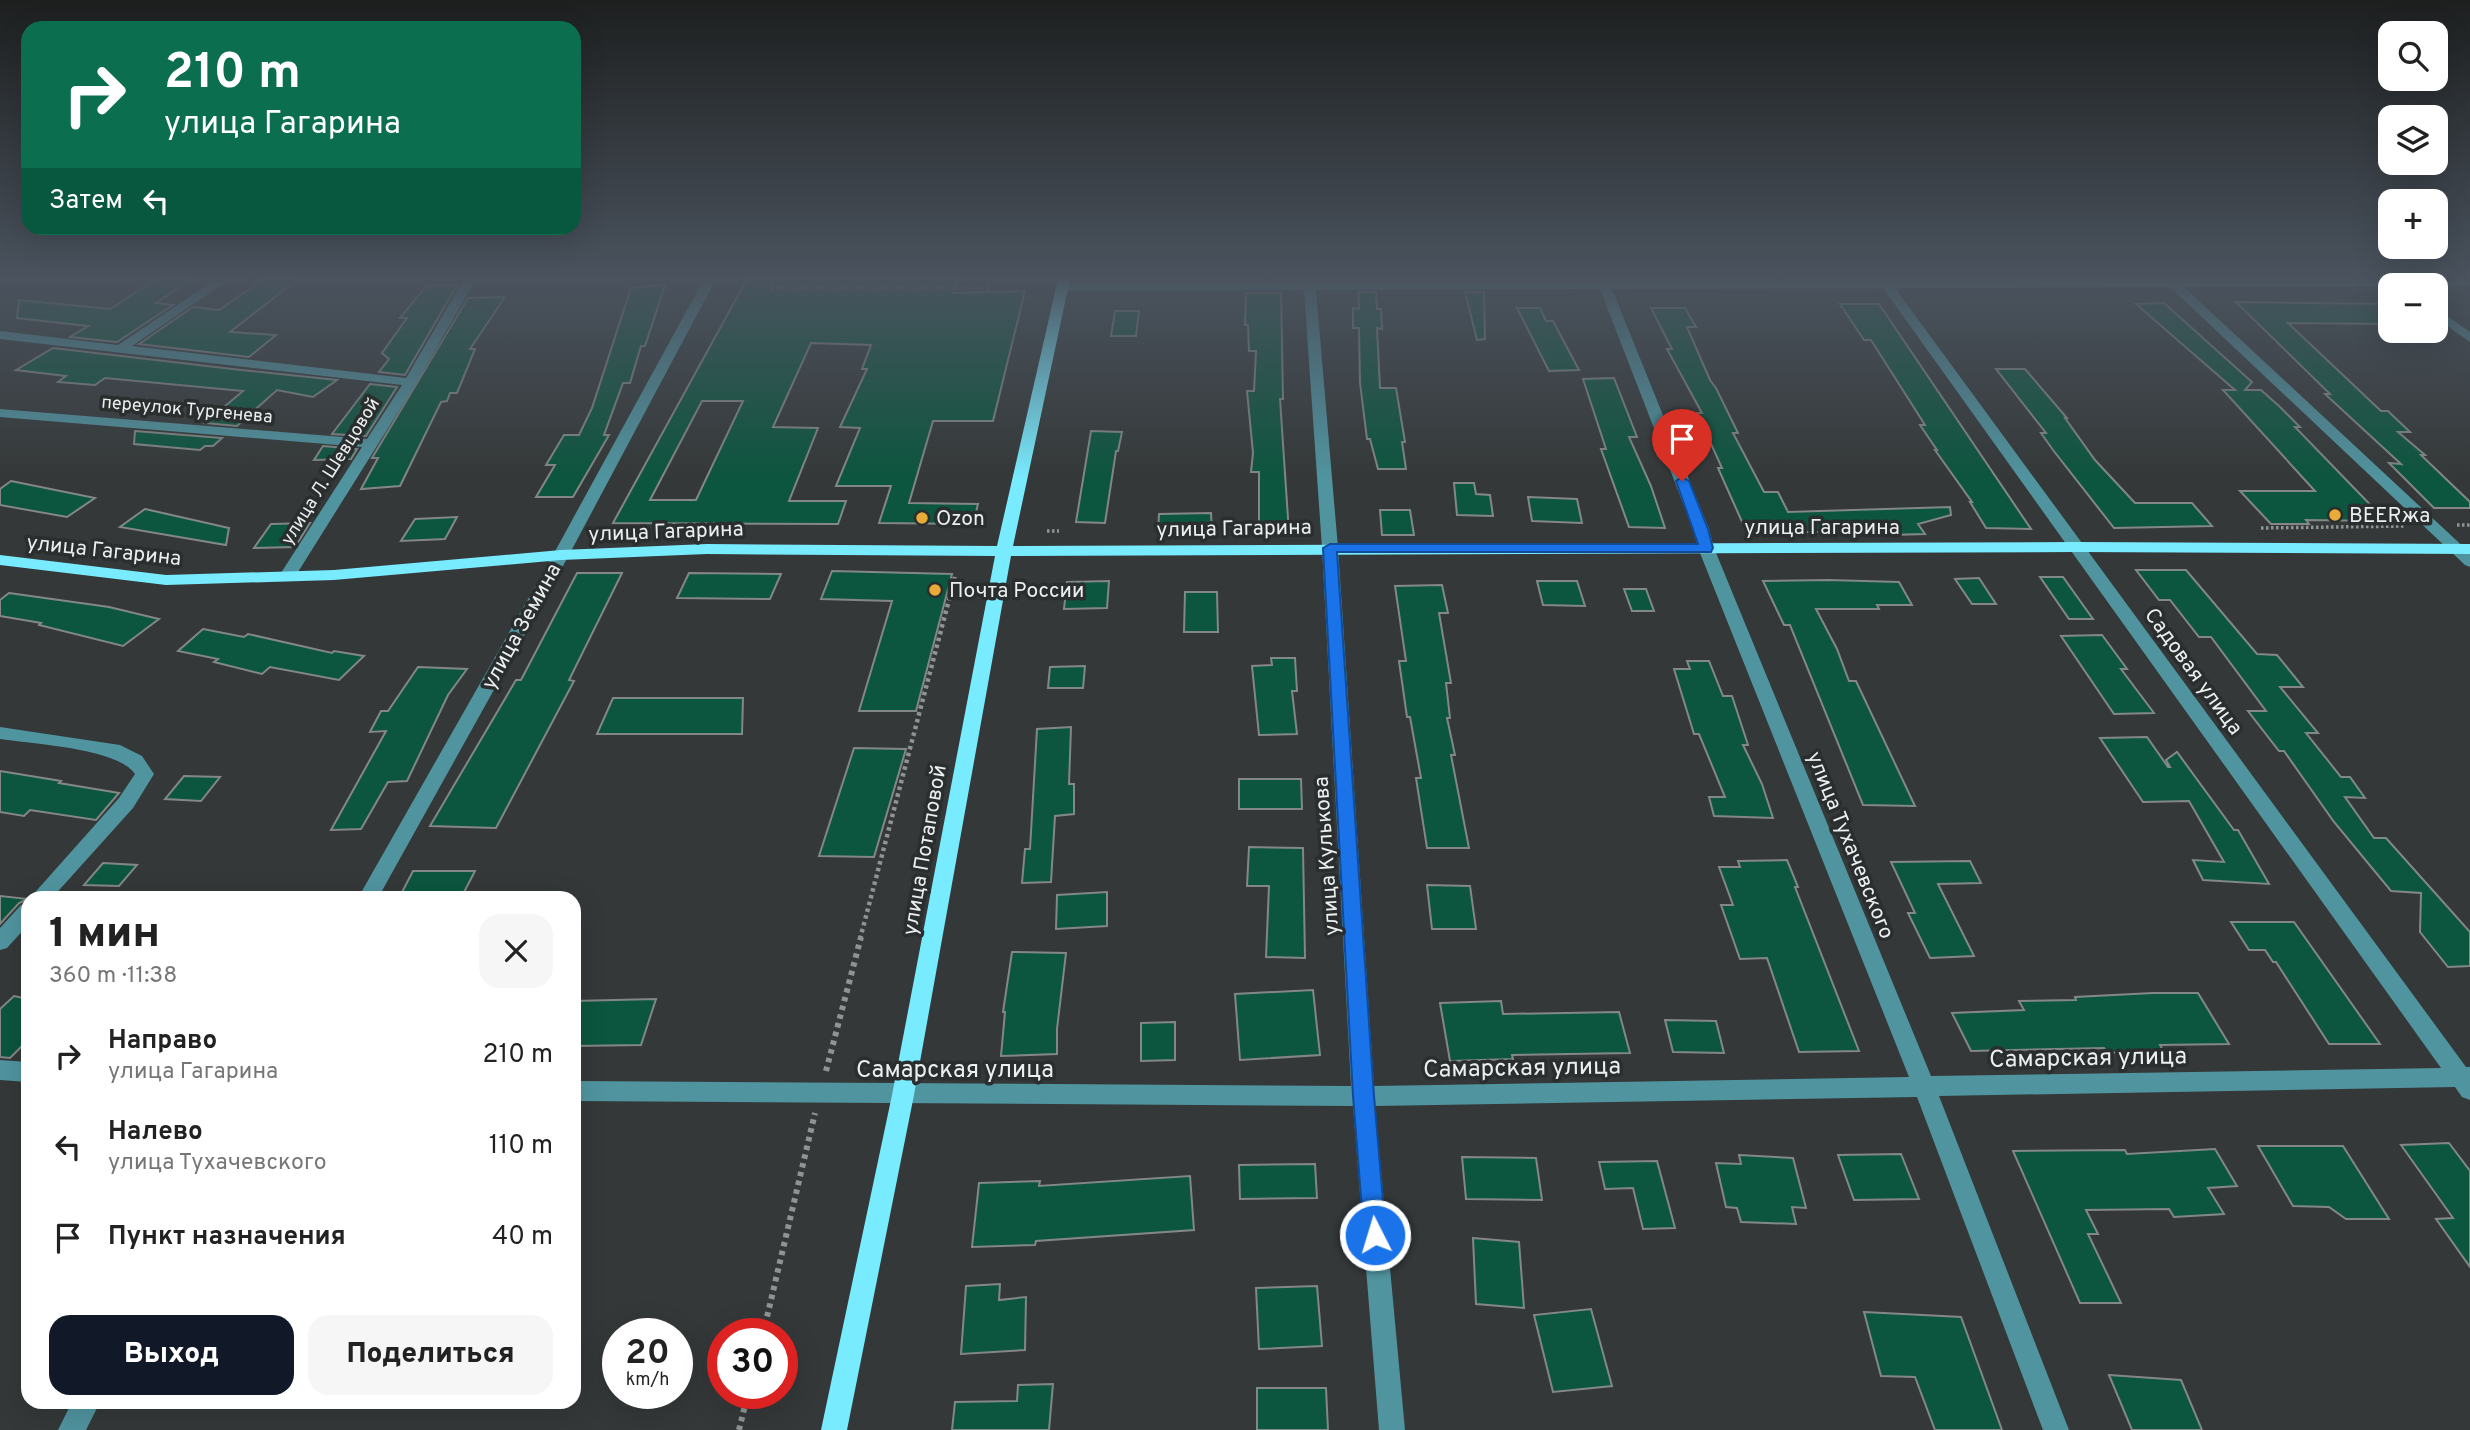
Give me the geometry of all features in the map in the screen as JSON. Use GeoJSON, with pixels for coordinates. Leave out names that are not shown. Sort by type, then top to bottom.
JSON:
{"type":"FeatureCollection","features":[{"type":"Feature","properties":{"kind":"main road","name":"улица Потаповой"},"geometry":{"type":"LineString","coordinates":[[834,1430],[903,1095],[1004,551],[1049,346]]}},
{"type":"Feature","properties":{"kind":"main road","name":"улица Гагарина"},"geometry":{"type":"LineString","coordinates":[[0,560],[166,580],[334,575],[561,555],[707,549],[2463,549]]}},
{"type":"Feature","properties":{"kind":"street"},"geometry":{"type":"LineString","coordinates":[[92,346],[410,382]]}},
{"type":"Feature","properties":{"kind":"street"},"geometry":{"type":"LineString","coordinates":[[120,349],[125,346]]}},
{"type":"Feature","properties":{"kind":"street","name":"улица Л. Шевцовой"},"geometry":{"type":"LineString","coordinates":[[287,576],[431,346]]}},
{"type":"Feature","properties":{"kind":"street","name":"улица Земина"},"geometry":{"type":"LineString","coordinates":[[372,891],[561,555],[674,346]]}},
{"type":"Feature","properties":{"kind":"street","name":"улица Кулькова"},"geometry":{"type":"LineString","coordinates":[[1314,346],[1330,548],[1363,1096],[1392,1430]]}},
{"type":"Feature","properties":{"kind":"street","name":"улица Тухачевского"},"geometry":{"type":"LineString","coordinates":[[1629,346],[1702,529],[1706,548],[1924,1086],[2056,1430]]}},
{"type":"Feature","properties":{"kind":"street","name":"Садовая улица"},"geometry":{"type":"LineString","coordinates":[[1931,346],[2467,1081]]}},
{"type":"Feature","properties":{"kind":"street"},"geometry":{"type":"LineString","coordinates":[[2241,346],[2463,549],[2470,562]]}},
{"type":"Feature","properties":{"kind":"street","name":"переулок Тургенева"},"geometry":{"type":"LineString","coordinates":[[0,413],[371,444]]}},
{"type":"Feature","properties":{"kind":"street"},"geometry":{"type":"LineString","coordinates":[[0,733],[114,750],[136,761],[145,774],[126,803],[46,891]]}},
{"type":"Feature","properties":{"kind":"street"},"geometry":{"type":"LineString","coordinates":[[0,942],[21,919]]}},
{"type":"Feature","properties":{"kind":"street"},"geometry":{"type":"LineString","coordinates":[[0,1070],[21,1072]]}},
{"type":"Feature","properties":{"kind":"street","name":"Самарская улица"},"geometry":{"type":"LineString","coordinates":[[581,1091],[1363,1096],[1924,1086],[2467,1081]]}},
{"type":"Feature","properties":{"kind":"street"},"geometry":{"type":"LineString","coordinates":[[71,1430],[82,1409]]}},
{"type":"Feature","properties":{"kind":"path"},"geometry":{"type":"LineString","coordinates":[[766,1318],[820,1094],[955,577]]}},
{"type":"Feature","properties":{"kind":"path"},"geometry":{"type":"LineString","coordinates":[[739,1430],[744,1409]]}},
{"type":"Feature","properties":{"kind":"building"},"geometry":{"type":"Polygon","coordinates":[[[154,346],[263,346],[249,357],[154,346]]]}},
{"type":"Feature","properties":{"kind":"building"},"geometry":{"type":"Polygon","coordinates":[[[387,346],[422,346],[405,375],[379,372],[389,359],[382,353],[387,346]]]}},
{"type":"Feature","properties":{"kind":"building"},"geometry":{"type":"Polygon","coordinates":[[[439,346],[472,346],[470,349],[475,349],[457,393],[450,393],[447,401],[441,402],[400,486],[361,489],[378,458],[372,458],[439,346]]]}},
{"type":"Feature","properties":{"kind":"building"},"geometry":{"type":"Polygon","coordinates":[[[612,346],[645,346],[641,346],[630,383],[623,383],[604,435],[609,435],[573,497],[536,497],[555,465],[546,465],[564,435],[579,435],[592,408],[612,346]]]}},
{"type":"Feature","properties":{"kind":"building"},"geometry":{"type":"Polygon","coordinates":[[[710,346],[810,346],[773,427],[818,428],[789,501],[846,501],[838,524],[613,523],[710,346]],[[702,401],[650,500],[696,500],[743,401],[702,401]]]}},
{"type":"Feature","properties":{"kind":"building"},"geometry":{"type":"Polygon","coordinates":[[[871,346],[1012,346],[993,421],[933,421],[909,503],[978,504],[973,524],[879,523],[891,486],[836,486],[860,428],[840,427],[867,369],[862,369],[871,346]]]}},
{"type":"Feature","properties":{"kind":"building"},"geometry":{"type":"Polygon","coordinates":[[[1249,346],[1282,346],[1283,399],[1280,399],[1289,533],[1259,533],[1259,472],[1251,472],[1253,453],[1247,391],[1254,391],[1256,351],[1249,351],[1249,346]]]}},
{"type":"Feature","properties":{"kind":"building"},"geometry":{"type":"Polygon","coordinates":[[[1359,346],[1378,346],[1380,388],[1396,388],[1405,442],[1402,442],[1406,469],[1378,469],[1370,439],[1367,439],[1360,383],[1359,346]]]}},
{"type":"Feature","properties":{"kind":"building"},"geometry":{"type":"Polygon","coordinates":[[[1536,346],[1566,346],[1579,370],[1549,371],[1536,346]]]}},
{"type":"Feature","properties":{"kind":"building"},"geometry":{"type":"Polygon","coordinates":[[[1670,346],[1695,346],[1738,433],[1733,433],[1764,492],[1778,492],[1788,512],[1950,507],[1951,515],[1918,524],[1925,534],[1890,535],[1888,531],[1747,533],[1697,413],[1702,413],[1667,349],[1672,349],[1670,346]]]}},
{"type":"Feature","properties":{"kind":"building"},"geometry":{"type":"Polygon","coordinates":[[[1875,346],[1907,346],[2031,529],[1986,528],[1972,502],[1920,425],[1925,425],[1875,346]]]}},
{"type":"Feature","properties":{"kind":"building"},"geometry":{"type":"Polygon","coordinates":[[[2184,346],[2212,346],[2252,382],[2245,390],[2261,390],[2279,406],[2300,427],[2295,427],[2386,521],[2306,520],[2309,524],[2271,524],[2240,491],[2315,491],[2223,390],[2235,390],[2184,346]]]}},
{"type":"Feature","properties":{"kind":"building"},"geometry":{"type":"Polygon","coordinates":[[[2281,346],[2312,346],[2381,411],[2388,411],[2410,432],[2398,432],[2425,455],[2421,455],[2470,502],[2470,508],[2434,508],[2389,463],[2401,464],[2325,394],[2330,394],[2281,346]]]}},
{"type":"Feature","properties":{"kind":"building"},"geometry":{"type":"Polygon","coordinates":[[[53,348],[337,380],[313,397],[277,390],[237,426],[205,423],[243,391],[105,378],[95,385],[58,382],[66,376],[16,370],[53,348]]]}},
{"type":"Feature","properties":{"kind":"building"},"geometry":{"type":"Polygon","coordinates":[[[1996,369],[2025,369],[2067,418],[2095,460],[2135,503],[2192,503],[2212,526],[2114,528],[2053,450],[2041,433],[2046,433],[1996,369]]]}},
{"type":"Feature","properties":{"kind":"building"},"geometry":{"type":"Polygon","coordinates":[[[1614,378],[1637,437],[1629,437],[1651,486],[1665,528],[1629,527],[1601,449],[1606,449],[1583,379],[1614,378]]]}},
{"type":"Feature","properties":{"kind":"building"},"geometry":{"type":"Polygon","coordinates":[[[370,384],[397,387],[366,436],[332,434],[370,384]]]}},
{"type":"Feature","properties":{"kind":"building"},"geometry":{"type":"Polygon","coordinates":[[[135,431],[222,438],[213,446],[205,446],[200,450],[134,444],[135,431]]]}},
{"type":"Feature","properties":{"kind":"building"},"geometry":{"type":"Polygon","coordinates":[[[1091,431],[1122,432],[1116,451],[1105,523],[1076,522],[1091,431]]]}},
{"type":"Feature","properties":{"kind":"building"},"geometry":{"type":"Polygon","coordinates":[[[323,446],[357,449],[351,459],[314,460],[323,446]]]}},
{"type":"Feature","properties":{"kind":"building"},"geometry":{"type":"Polygon","coordinates":[[[11,481],[95,498],[67,517],[0,505],[0,489],[11,481]]]}},
{"type":"Feature","properties":{"kind":"building"},"geometry":{"type":"Polygon","coordinates":[[[1454,483],[1474,483],[1476,494],[1490,495],[1493,516],[1457,515],[1454,483]]]}},
{"type":"Feature","properties":{"kind":"building"},"geometry":{"type":"Polygon","coordinates":[[[1528,497],[1577,499],[1582,523],[1532,521],[1528,497]]]}},
{"type":"Feature","properties":{"kind":"building"},"geometry":{"type":"Polygon","coordinates":[[[145,509],[229,528],[226,545],[120,527],[145,509]]]}},
{"type":"Feature","properties":{"kind":"building"},"geometry":{"type":"Polygon","coordinates":[[[1380,510],[1410,510],[1414,535],[1382,535],[1380,510]]]}},
{"type":"Feature","properties":{"kind":"building"},"geometry":{"type":"Polygon","coordinates":[[[1211,513],[1212,533],[1158,533],[1159,514],[1211,513]]]}},
{"type":"Feature","properties":{"kind":"building"},"geometry":{"type":"Polygon","coordinates":[[[457,517],[445,539],[401,541],[415,519],[457,517]]]}},
{"type":"Feature","properties":{"kind":"building"},"geometry":{"type":"Polygon","coordinates":[[[310,523],[295,547],[254,548],[271,524],[310,523]]]}},
{"type":"Feature","properties":{"kind":"building"},"geometry":{"type":"Polygon","coordinates":[[[2136,570],[2186,570],[2257,654],[2277,655],[2303,687],[2280,687],[2318,733],[2306,733],[2341,777],[2350,777],[2365,798],[2345,797],[2374,838],[2386,838],[2470,932],[2470,966],[2448,967],[2420,932],[2421,893],[2391,891],[2334,822],[2284,751],[2279,751],[2248,711],[2266,711],[2211,637],[2199,637],[2170,600],[2159,600],[2136,570]]]}},
{"type":"Feature","properties":{"kind":"building"},"geometry":{"type":"Polygon","coordinates":[[[832,571],[952,574],[916,711],[859,711],[892,601],[821,599],[832,571]]]}},
{"type":"Feature","properties":{"kind":"building"},"geometry":{"type":"Polygon","coordinates":[[[577,573],[622,573],[569,680],[574,681],[496,828],[430,826],[516,680],[521,680],[577,573]]]}},
{"type":"Feature","properties":{"kind":"building"},"geometry":{"type":"Polygon","coordinates":[[[689,573],[781,574],[770,599],[677,598],[689,573]]]}},
{"type":"Feature","properties":{"kind":"building"},"geometry":{"type":"Polygon","coordinates":[[[2040,577],[2063,577],[2093,619],[2069,619],[2040,577]]]}},
{"type":"Feature","properties":{"kind":"building"},"geometry":{"type":"Polygon","coordinates":[[[1979,578],[1996,604],[1972,604],[1955,579],[1979,578]]]}},
{"type":"Feature","properties":{"kind":"building"},"geometry":{"type":"Polygon","coordinates":[[[1109,581],[1107,608],[1064,609],[1067,582],[1109,581]]]}},
{"type":"Feature","properties":{"kind":"building"},"geometry":{"type":"Polygon","coordinates":[[[1537,581],[1577,581],[1585,606],[1543,605],[1537,581]]]}},
{"type":"Feature","properties":{"kind":"building"},"geometry":{"type":"Polygon","coordinates":[[[1763,581],[1899,582],[1912,605],[1877,605],[1879,609],[1816,609],[1837,649],[1849,681],[1856,681],[1915,806],[1863,805],[1790,625],[1784,625],[1763,581]]]}},
{"type":"Feature","properties":{"kind":"building"},"geometry":{"type":"Polygon","coordinates":[[[1442,585],[1448,613],[1439,613],[1451,683],[1446,683],[1450,718],[1447,718],[1455,755],[1451,755],[1469,848],[1427,848],[1416,778],[1421,778],[1410,717],[1407,717],[1399,661],[1406,661],[1395,586],[1442,585]]]}},
{"type":"Feature","properties":{"kind":"building"},"geometry":{"type":"Polygon","coordinates":[[[1624,589],[1646,589],[1654,611],[1632,611],[1624,589]]]}},
{"type":"Feature","properties":{"kind":"building"},"geometry":{"type":"Polygon","coordinates":[[[1185,592],[1217,592],[1218,632],[1184,632],[1185,592]]]}},
{"type":"Feature","properties":{"kind":"building"},"geometry":{"type":"Polygon","coordinates":[[[9,593],[109,607],[159,619],[123,646],[39,625],[41,623],[0,616],[0,600],[9,593]]]}},
{"type":"Feature","properties":{"kind":"building"},"geometry":{"type":"Polygon","coordinates":[[[203,629],[244,637],[248,634],[332,653],[334,651],[364,656],[339,680],[270,667],[262,674],[214,662],[218,659],[178,651],[203,629]]]}},
{"type":"Feature","properties":{"kind":"building"},"geometry":{"type":"Polygon","coordinates":[[[2102,635],[2127,669],[2121,669],[2154,713],[2114,714],[2061,636],[2102,635]]]}},
{"type":"Feature","properties":{"kind":"building"},"geometry":{"type":"Polygon","coordinates":[[[1271,658],[1295,658],[1297,691],[1292,691],[1297,734],[1259,735],[1252,666],[1272,665],[1271,658]]]}},
{"type":"Feature","properties":{"kind":"building"},"geometry":{"type":"Polygon","coordinates":[[[1687,661],[1709,661],[1723,696],[1732,696],[1748,745],[1743,745],[1762,784],[1773,818],[1714,816],[1709,797],[1725,797],[1699,734],[1694,734],[1674,669],[1690,669],[1687,661]]]}},
{"type":"Feature","properties":{"kind":"building"},"geometry":{"type":"Polygon","coordinates":[[[1085,666],[1083,688],[1048,688],[1050,667],[1085,666]]]}},
{"type":"Feature","properties":{"kind":"building"},"geometry":{"type":"Polygon","coordinates":[[[418,667],[467,669],[448,695],[407,781],[388,782],[361,829],[331,830],[386,731],[370,732],[381,711],[388,711],[418,667]]]}},
{"type":"Feature","properties":{"kind":"building"},"geometry":{"type":"Polygon","coordinates":[[[613,698],[743,698],[742,734],[597,734],[613,698]]]}},
{"type":"Feature","properties":{"kind":"building"},"geometry":{"type":"Polygon","coordinates":[[[1071,727],[1069,784],[1074,784],[1074,814],[1055,816],[1051,882],[1022,883],[1025,849],[1030,849],[1037,729],[1071,727]]]}},
{"type":"Feature","properties":{"kind":"building"},"geometry":{"type":"Polygon","coordinates":[[[2147,737],[2168,767],[2166,760],[2177,752],[2234,830],[2238,830],[2269,884],[2203,880],[2193,860],[2224,862],[2189,801],[2143,802],[2100,738],[2147,737]]]}},
{"type":"Feature","properties":{"kind":"building"},"geometry":{"type":"Polygon","coordinates":[[[854,748],[906,749],[874,857],[819,856],[854,748]]]}},
{"type":"Feature","properties":{"kind":"building"},"geometry":{"type":"Polygon","coordinates":[[[0,771],[119,793],[96,820],[30,810],[24,816],[0,812],[0,771]]]}},
{"type":"Feature","properties":{"kind":"building"},"geometry":{"type":"Polygon","coordinates":[[[184,776],[220,777],[201,801],[165,799],[184,776]]]}},
{"type":"Feature","properties":{"kind":"building"},"geometry":{"type":"Polygon","coordinates":[[[1239,779],[1301,779],[1302,809],[1239,809],[1239,779]]]}},
{"type":"Feature","properties":{"kind":"building"},"geometry":{"type":"Polygon","coordinates":[[[1249,847],[1303,848],[1305,958],[1266,957],[1269,886],[1247,886],[1249,847]]]}},
{"type":"Feature","properties":{"kind":"building"},"geometry":{"type":"Polygon","coordinates":[[[1787,860],[1859,1051],[1799,1052],[1767,958],[1740,959],[1721,905],[1733,905],[1719,867],[1740,867],[1738,861],[1787,860]]]}},
{"type":"Feature","properties":{"kind":"building"},"geometry":{"type":"Polygon","coordinates":[[[1970,861],[1981,883],[1938,884],[1974,956],[1930,958],[1908,913],[1915,913],[1891,862],[1970,861]]]}},
{"type":"Feature","properties":{"kind":"building"},"geometry":{"type":"Polygon","coordinates":[[[103,863],[137,865],[119,886],[84,885],[103,863]]]}},
{"type":"Feature","properties":{"kind":"building"},"geometry":{"type":"Polygon","coordinates":[[[413,871],[475,871],[465,891],[403,891],[413,871]]]}},
{"type":"Feature","properties":{"kind":"building"},"geometry":{"type":"Polygon","coordinates":[[[1427,885],[1470,886],[1476,929],[1432,929],[1427,885]]]}},
{"type":"Feature","properties":{"kind":"building"},"geometry":{"type":"Polygon","coordinates":[[[1107,892],[1107,926],[1056,929],[1057,895],[1107,892]]]}},
{"type":"Feature","properties":{"kind":"building"},"geometry":{"type":"Polygon","coordinates":[[[0,896],[21,898],[21,902],[0,924],[0,896]]]}},
{"type":"Feature","properties":{"kind":"building"},"geometry":{"type":"Polygon","coordinates":[[[2231,922],[2294,922],[2380,1044],[2329,1044],[2276,962],[2273,962],[2265,950],[2249,950],[2231,922]]]}},
{"type":"Feature","properties":{"kind":"building"},"geometry":{"type":"Polygon","coordinates":[[[1012,952],[1066,953],[1057,1029],[1057,1054],[1001,1056],[1003,1012],[1012,952]]]}},
{"type":"Feature","properties":{"kind":"building"},"geometry":{"type":"Polygon","coordinates":[[[1313,990],[1320,1055],[1240,1060],[1235,994],[1313,990]]]}},
{"type":"Feature","properties":{"kind":"building"},"geometry":{"type":"Polygon","coordinates":[[[2198,993],[2229,1044],[2160,1045],[2163,1050],[2107,1053],[2104,1048],[1971,1051],[1952,1013],[2024,1010],[2019,1001],[2076,1000],[2075,997],[2198,993]]]}},
{"type":"Feature","properties":{"kind":"building"},"geometry":{"type":"Polygon","coordinates":[[[14,996],[21,998],[21,1047],[10,1058],[0,1057],[0,1009],[14,996]]]}},
{"type":"Feature","properties":{"kind":"building"},"geometry":{"type":"Polygon","coordinates":[[[656,999],[641,1045],[581,1046],[581,1001],[656,999]]]}},
{"type":"Feature","properties":{"kind":"building"},"geometry":{"type":"Polygon","coordinates":[[[1501,1001],[1503,1014],[1619,1012],[1630,1053],[1512,1055],[1513,1059],[1450,1061],[1440,1003],[1501,1001]]]}},
{"type":"Feature","properties":{"kind":"building"},"geometry":{"type":"Polygon","coordinates":[[[1665,1020],[1716,1021],[1724,1053],[1673,1052],[1665,1020]]]}},
{"type":"Feature","properties":{"kind":"building"},"geometry":{"type":"Polygon","coordinates":[[[1175,1022],[1175,1060],[1141,1061],[1141,1023],[1175,1022]]]}},
{"type":"Feature","properties":{"kind":"building"},"geometry":{"type":"Polygon","coordinates":[[[2449,1143],[2470,1171],[2470,1267],[2436,1219],[2453,1218],[2401,1145],[2449,1143]]]}},
{"type":"Feature","properties":{"kind":"building"},"geometry":{"type":"Polygon","coordinates":[[[2258,1146],[2343,1146],[2389,1219],[2346,1219],[2329,1207],[2293,1206],[2258,1146]]]}},
{"type":"Feature","properties":{"kind":"building"},"geometry":{"type":"Polygon","coordinates":[[[2215,1149],[2237,1186],[2208,1188],[2224,1214],[2174,1217],[2169,1209],[2086,1210],[2098,1234],[2088,1234],[2121,1303],[2080,1303],[2013,1151],[2125,1150],[2127,1154],[2215,1149]]]}},
{"type":"Feature","properties":{"kind":"building"},"geometry":{"type":"Polygon","coordinates":[[[1901,1154],[1919,1199],[1854,1200],[1838,1155],[1901,1154]]]}},
{"type":"Feature","properties":{"kind":"building"},"geometry":{"type":"Polygon","coordinates":[[[1739,1155],[1793,1158],[1806,1208],[1792,1207],[1796,1224],[1741,1222],[1737,1208],[1726,1207],[1716,1163],[1741,1164],[1739,1155]]]}},
{"type":"Feature","properties":{"kind":"building"},"geometry":{"type":"Polygon","coordinates":[[[1462,1157],[1536,1158],[1542,1200],[1466,1199],[1462,1157]]]}},
{"type":"Feature","properties":{"kind":"building"},"geometry":{"type":"Polygon","coordinates":[[[1657,1161],[1675,1228],[1643,1229],[1633,1188],[1605,1189],[1599,1162],[1657,1161]]]}},
{"type":"Feature","properties":{"kind":"building"},"geometry":{"type":"Polygon","coordinates":[[[1315,1164],[1317,1198],[1240,1199],[1239,1165],[1315,1164]]]}},
{"type":"Feature","properties":{"kind":"building"},"geometry":{"type":"Polygon","coordinates":[[[1190,1176],[1194,1230],[1036,1241],[1035,1245],[972,1247],[979,1183],[1040,1181],[1039,1186],[1190,1176]]]}},
{"type":"Feature","properties":{"kind":"building"},"geometry":{"type":"Polygon","coordinates":[[[1473,1238],[1519,1242],[1524,1308],[1476,1304],[1473,1238]]]}},
{"type":"Feature","properties":{"kind":"building"},"geometry":{"type":"Polygon","coordinates":[[[1000,1284],[999,1300],[1026,1297],[1025,1350],[961,1354],[966,1286],[1000,1284]]]}},
{"type":"Feature","properties":{"kind":"building"},"geometry":{"type":"Polygon","coordinates":[[[1317,1286],[1322,1346],[1259,1349],[1256,1288],[1317,1286]]]}},
{"type":"Feature","properties":{"kind":"building"},"geometry":{"type":"Polygon","coordinates":[[[1591,1309],[1612,1386],[1553,1392],[1534,1315],[1591,1309]]]}},
{"type":"Feature","properties":{"kind":"building"},"geometry":{"type":"Polygon","coordinates":[[[1864,1312],[1961,1317],[2002,1430],[1935,1430],[1915,1377],[1881,1376],[1864,1312]]]}},
{"type":"Feature","properties":{"kind":"building"},"geometry":{"type":"Polygon","coordinates":[[[2109,1375],[2181,1380],[2202,1430],[2132,1430],[2109,1375]]]}},
{"type":"Feature","properties":{"kind":"building"},"geometry":{"type":"Polygon","coordinates":[[[1053,1384],[1049,1430],[952,1430],[955,1402],[1017,1401],[1018,1385],[1053,1384]]]}},
{"type":"Feature","properties":{"kind":"building"},"geometry":{"type":"Polygon","coordinates":[[[1257,1388],[1326,1388],[1328,1430],[1257,1430],[1257,1388]]]}},
{"type":"Feature","properties":{"kind":"place","name":"BEERжа"},"geometry":{"type":"Point","coordinates":[2335,515]}},
{"type":"Feature","properties":{"kind":"place","name":"Ozon"},"geometry":{"type":"Point","coordinates":[922,518]}},
{"type":"Feature","properties":{"kind":"place","name":"Почта России"},"geometry":{"type":"Point","coordinates":[935,590]}},
{"type":"Feature","properties":{"kind":"route"},"geometry":{"type":"LineString","coordinates":[[1375,1235],[1363,1096],[1330,548],[1706,548],[1702,529],[1682,481]]}}]}
